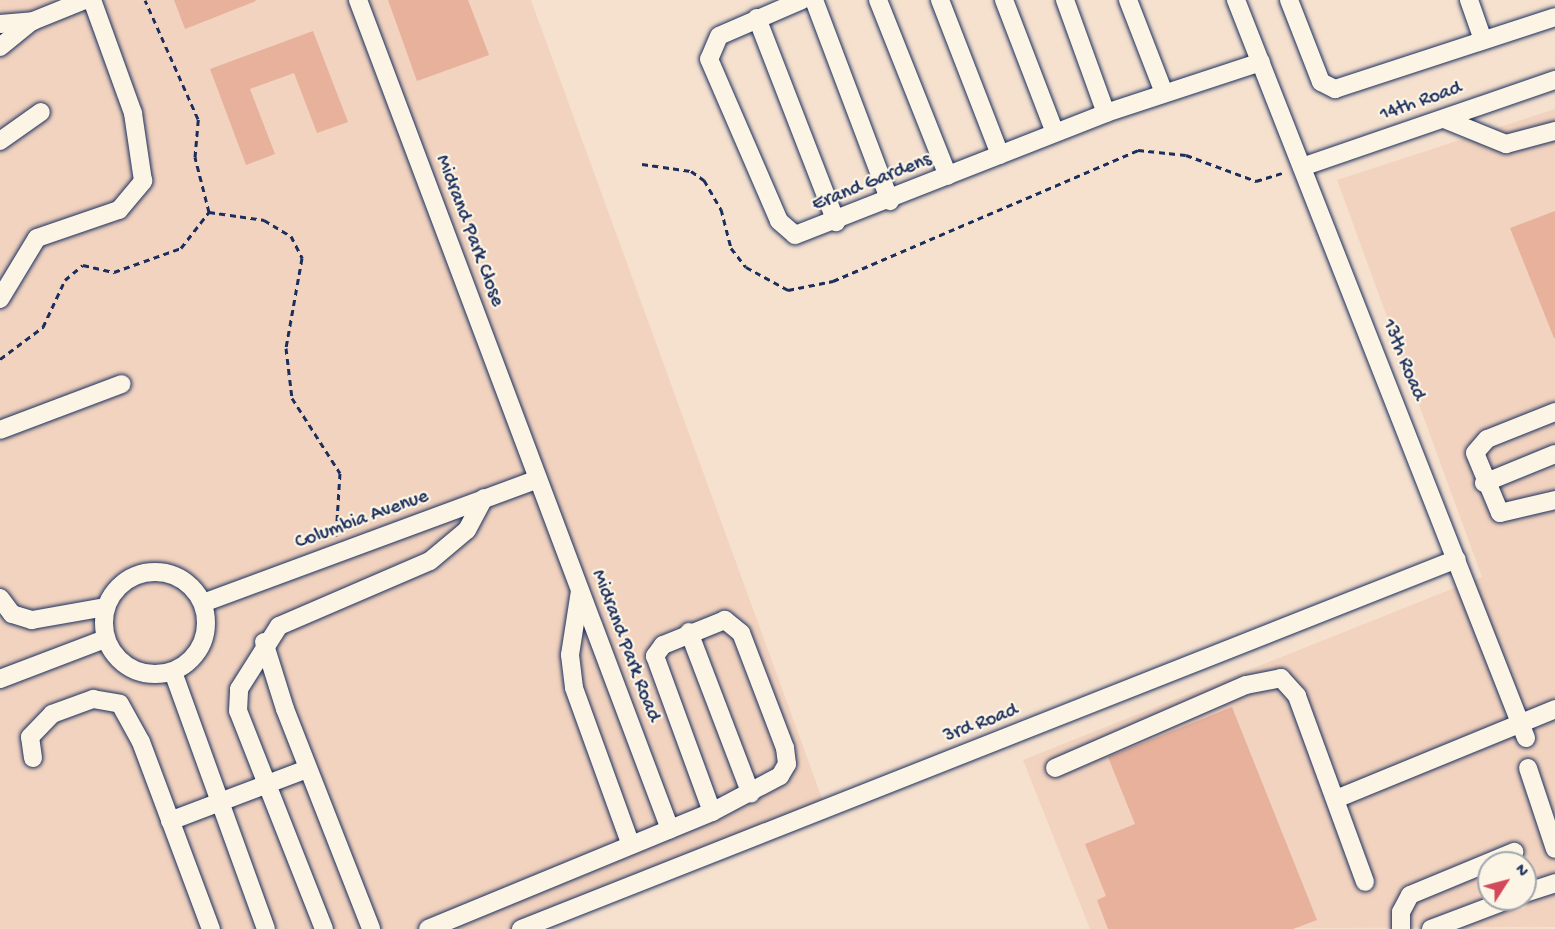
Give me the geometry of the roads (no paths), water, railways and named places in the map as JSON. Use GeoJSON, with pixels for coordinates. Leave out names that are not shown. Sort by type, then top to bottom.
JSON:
{"type":"FeatureCollection","features":[{"type":"Feature","properties":{"kind":"street"},"geometry":{"type":"LineString","coordinates":[[0,47],[33,21],[85,0]]}},
{"type":"Feature","properties":{"kind":"street"},"geometry":{"type":"LineString","coordinates":[[0,299],[37,238],[119,210],[136,196],[143,181],[133,113],[92,0]]}},
{"type":"Feature","properties":{"kind":"street","name":"Midrand Park Close"},"geometry":{"type":"LineString","coordinates":[[358,0],[538,479]]}},
{"type":"Feature","properties":{"kind":"street","name":"Erand Gardens"},"geometry":{"type":"LineString","coordinates":[[802,0],[718,36],[709,59],[783,228],[803,235],[1106,113],[1261,63]]}},
{"type":"Feature","properties":{"kind":"street"},"geometry":{"type":"LineString","coordinates":[[814,0],[890,201]]}},
{"type":"Feature","properties":{"kind":"street"},"geometry":{"type":"LineString","coordinates":[[878,0],[948,176]]}},
{"type":"Feature","properties":{"kind":"street"},"geometry":{"type":"LineString","coordinates":[[940,0],[1000,155]]}},
{"type":"Feature","properties":{"kind":"street"},"geometry":{"type":"LineString","coordinates":[[1004,0],[1055,133]]}},
{"type":"Feature","properties":{"kind":"street"},"geometry":{"type":"LineString","coordinates":[[1065,0],[1106,113]]}},
{"type":"Feature","properties":{"kind":"street"},"geometry":{"type":"LineString","coordinates":[[1128,0],[1164,93]]}},
{"type":"Feature","properties":{"kind":"street","name":"13th Road"},"geometry":{"type":"LineString","coordinates":[[1236,0],[1523,730]]}},
{"type":"Feature","properties":{"kind":"street"},"geometry":{"type":"LineString","coordinates":[[1288,0],[1321,82],[1335,89],[1555,17]]}},
{"type":"Feature","properties":{"kind":"street"},"geometry":{"type":"LineString","coordinates":[[1468,0],[1483,40]]}},
{"type":"Feature","properties":{"kind":"street"},"geometry":{"type":"LineString","coordinates":[[757,18],[836,222]]}},
{"type":"Feature","properties":{"kind":"street"},"geometry":{"type":"LineString","coordinates":[[0,24],[33,21]]}},
{"type":"Feature","properties":{"kind":"street","name":"14th Road"},"geometry":{"type":"LineString","coordinates":[[1301,165],[1555,80]]}},
{"type":"Feature","properties":{"kind":"street"},"geometry":{"type":"LineString","coordinates":[[0,141],[41,112]]}},
{"type":"Feature","properties":{"kind":"street"},"geometry":{"type":"LineString","coordinates":[[1444,118],[1506,144],[1555,131]]}},
{"type":"Feature","properties":{"kind":"street"},"geometry":{"type":"LineString","coordinates":[[0,430],[122,384]]}},
{"type":"Feature","properties":{"kind":"street"},"geometry":{"type":"LineString","coordinates":[[1555,412],[1476,447],[1484,483],[1496,510],[1505,515],[1555,500]]}},
{"type":"Feature","properties":{"kind":"street"},"geometry":{"type":"LineString","coordinates":[[1484,483],[1555,454]]}},
{"type":"Feature","properties":{"kind":"street","name":"Columbia Avenue"},"geometry":{"type":"LineString","coordinates":[[203,603],[538,479]]}},
{"type":"Feature","properties":{"kind":"street","name":"Midrand Park Road"},"geometry":{"type":"LineString","coordinates":[[538,479],[670,829]]}},
{"type":"Feature","properties":{"kind":"street"},"geometry":{"type":"LineString","coordinates":[[324,929],[265,785],[237,700],[264,642],[285,622],[429,561],[467,530],[484,498]]}},
{"type":"Feature","properties":{"kind":"street","name":"3rd Road"},"geometry":{"type":"LineString","coordinates":[[521,929],[1457,559]]}},
{"type":"Feature","properties":{"kind":"street"},"geometry":{"type":"LineString","coordinates":[[152,571],[183,579],[203,603],[205,636],[187,664],[172,672],[140,672],[125,665],[105,639],[105,607],[123,581],[152,571]]}},
{"type":"Feature","properties":{"kind":"street"},"geometry":{"type":"LineString","coordinates":[[580,591],[570,655],[574,688],[630,843]]}},
{"type":"Feature","properties":{"kind":"street"},"geometry":{"type":"LineString","coordinates":[[0,598],[21,619],[105,607]]}},
{"type":"Feature","properties":{"kind":"street"},"geometry":{"type":"LineString","coordinates":[[428,929],[630,843],[712,812],[751,794],[780,776],[787,764],[747,646],[725,620],[689,632],[663,645],[655,661],[712,812]]}},
{"type":"Feature","properties":{"kind":"street"},"geometry":{"type":"LineString","coordinates":[[689,632],[751,794]]}},
{"type":"Feature","properties":{"kind":"street"},"geometry":{"type":"LineString","coordinates":[[0,679],[105,639]]}},
{"type":"Feature","properties":{"kind":"street"},"geometry":{"type":"LineString","coordinates":[[264,642],[307,769],[371,929]]}},
{"type":"Feature","properties":{"kind":"street"},"geometry":{"type":"LineString","coordinates":[[172,672],[266,929]]}},
{"type":"Feature","properties":{"kind":"street"},"geometry":{"type":"LineString","coordinates":[[1055,768],[1274,677],[1287,681],[1297,696],[1365,882]]}},
{"type":"Feature","properties":{"kind":"street"},"geometry":{"type":"LineString","coordinates":[[33,758],[30,737],[41,722],[93,699],[110,699],[130,717],[211,929]]}},
{"type":"Feature","properties":{"kind":"street"},"geometry":{"type":"LineString","coordinates":[[1336,799],[1523,730],[1555,709]]}},
{"type":"Feature","properties":{"kind":"street"},"geometry":{"type":"LineString","coordinates":[[1528,768],[1555,849]]}},
{"type":"Feature","properties":{"kind":"street"},"geometry":{"type":"LineString","coordinates":[[170,821],[307,769]]}},
{"type":"Feature","properties":{"kind":"street"},"geometry":{"type":"LineString","coordinates":[[1401,929],[1401,912],[1410,895],[1477,867]]}},
{"type":"Feature","properties":{"kind":"street"},"geometry":{"type":"LineString","coordinates":[[1537,890],[1555,883]]}},
{"type":"Feature","properties":{"kind":"street"},"geometry":{"type":"LineString","coordinates":[[1431,929],[1478,911]]}}]}
